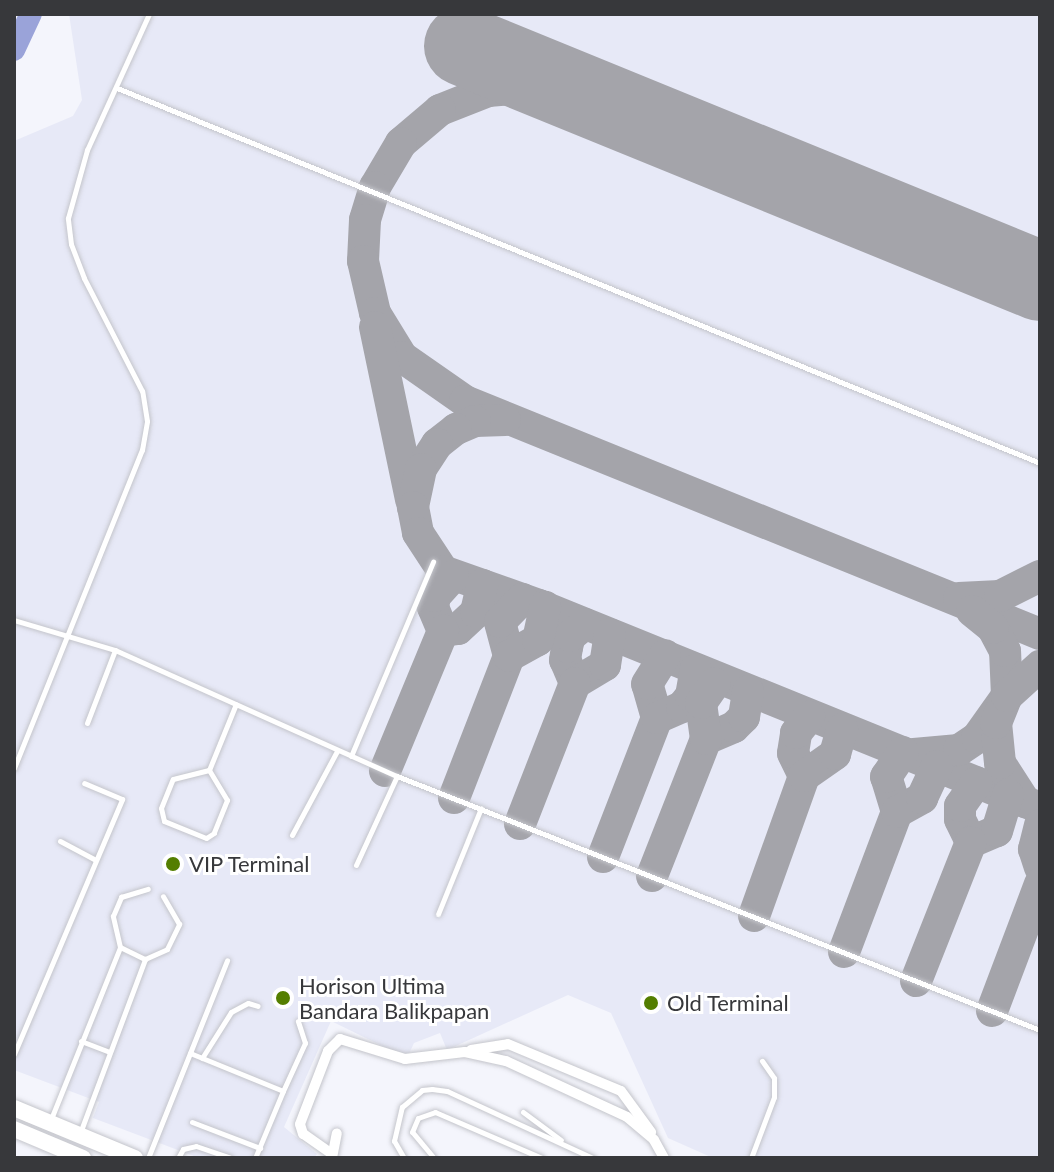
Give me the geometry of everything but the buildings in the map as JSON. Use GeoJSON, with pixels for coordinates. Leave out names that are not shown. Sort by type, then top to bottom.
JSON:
{"type":"FeatureCollection","features":[{"type":"Feature","properties":{"kind":"highway"},"geometry":{"type":"LineString","coordinates":[[14,1108],[135,1158]]}},
{"type":"Feature","properties":{"kind":"highway"},"geometry":{"type":"LineString","coordinates":[[42,1141],[49,1123]]}},
{"type":"Feature","properties":{"kind":"highway"},"geometry":{"type":"LineString","coordinates":[[14,1129],[76,1157],[80,1135]]}},
{"type":"Feature","properties":{"kind":"street"},"geometry":{"type":"LineString","coordinates":[[337,1133],[330,1155],[299,1129],[336,1040],[346,1039],[405,1059],[508,1044],[621,1091],[642,1114],[664,1158]]}},
{"type":"Feature","properties":{"kind":"street"},"geometry":{"type":"LineString","coordinates":[[465,1052],[506,1061],[598,1102],[654,1140]]}},
{"type":"Feature","properties":{"kind":"lane"},"geometry":{"type":"LineString","coordinates":[[14,768],[142,450],[147,421],[142,391],[84,278],[71,244],[68,218],[87,150],[149,14]]}},
{"type":"Feature","properties":{"kind":"lane"},"geometry":{"type":"LineString","coordinates":[[117,88],[1040,463]]}},
{"type":"Feature","properties":{"kind":"lane"},"geometry":{"type":"LineString","coordinates":[[351,756],[433,562]]}},
{"type":"Feature","properties":{"kind":"lane"},"geometry":{"type":"LineString","coordinates":[[14,620],[115,650],[397,776],[1040,1030]]}},
{"type":"Feature","properties":{"kind":"lane"},"geometry":{"type":"LineString","coordinates":[[87,723],[115,650]]}},
{"type":"Feature","properties":{"kind":"lane"},"geometry":{"type":"LineString","coordinates":[[209,770],[236,704]]}},
{"type":"Feature","properties":{"kind":"lane"},"geometry":{"type":"LineString","coordinates":[[292,835],[337,751]]}},
{"type":"Feature","properties":{"kind":"lane"},"geometry":{"type":"LineString","coordinates":[[209,770],[227,800],[214,833],[206,838],[164,821],[161,808],[173,779],[209,770]]}},
{"type":"Feature","properties":{"kind":"lane"},"geometry":{"type":"LineString","coordinates":[[356,865],[397,776]]}},
{"type":"Feature","properties":{"kind":"lane"},"geometry":{"type":"LineString","coordinates":[[15,1050],[122,799],[84,783]]}},
{"type":"Feature","properties":{"kind":"lane"},"geometry":{"type":"LineString","coordinates":[[438,914],[481,808]]}},
{"type":"Feature","properties":{"kind":"lane"},"geometry":{"type":"LineString","coordinates":[[60,841],[95,860]]}},
{"type":"Feature","properties":{"kind":"lane"},"geometry":{"type":"LineString","coordinates":[[49,1123],[120,947],[112,923],[121,897],[148,889]]}},
{"type":"Feature","properties":{"kind":"lane"},"geometry":{"type":"LineString","coordinates":[[80,1135],[145,959],[167,949],[179,924],[163,896]]}},
{"type":"Feature","properties":{"kind":"lane"},"geometry":{"type":"LineString","coordinates":[[120,947],[145,959]]}},
{"type":"Feature","properties":{"kind":"lane"},"geometry":{"type":"LineString","coordinates":[[148,1158],[227,960]]}},
{"type":"Feature","properties":{"kind":"lane"},"geometry":{"type":"LineString","coordinates":[[202,1058],[231,1012],[248,1003],[258,1006]]}},
{"type":"Feature","properties":{"kind":"lane"},"geometry":{"type":"LineString","coordinates":[[255,1158],[305,1043],[298,1021]]}},
{"type":"Feature","properties":{"kind":"lane"},"geometry":{"type":"LineString","coordinates":[[81,1041],[109,1052]]}},
{"type":"Feature","properties":{"kind":"lane"},"geometry":{"type":"LineString","coordinates":[[190,1053],[283,1091]]}},
{"type":"Feature","properties":{"kind":"lane"},"geometry":{"type":"LineString","coordinates":[[751,1158],[774,1097],[774,1078],[762,1061]]}},
{"type":"Feature","properties":{"kind":"lane"},"geometry":{"type":"LineString","coordinates":[[404,1158],[394,1141],[402,1107],[422,1090],[432,1089],[447,1091],[593,1158]]}},
{"type":"Feature","properties":{"kind":"lane"},"geometry":{"type":"LineString","coordinates":[[434,1158],[412,1132],[418,1118],[435,1112],[542,1158]]}},
{"type":"Feature","properties":{"kind":"lane"},"geometry":{"type":"LineString","coordinates":[[523,1112],[572,1148]]}},
{"type":"Feature","properties":{"kind":"lane"},"geometry":{"type":"LineString","coordinates":[[192,1122],[260,1148]]}},
{"type":"Feature","properties":{"kind":"lane"},"geometry":{"type":"LineString","coordinates":[[178,1158],[183,1149],[196,1146],[230,1158]]}},
{"type":"Feature","properties":{"kind":"shaded area"},"geometry":{"type":"Polygon","coordinates":[[[69,14],[1040,14],[1040,1158],[713,1158],[668,1138],[611,1013],[568,995],[447,1050],[440,1033],[414,1043],[407,1058],[331,1021],[284,1127],[317,1154],[314,1158],[199,1158],[93,1118],[99,1102],[14,1070],[14,141],[73,116],[82,100],[69,14]]]}},
{"type":"Feature","properties":{"kind":"waterway"},"geometry":{"type":"LineString","coordinates":[[14,50],[31,14]]}},
{"type":"Feature","properties":{"kind":"taxiway"},"geometry":{"type":"LineString","coordinates":[[610,106],[539,87],[488,91],[440,110],[401,143],[375,187],[365,220],[363,261],[375,313],[402,357],[465,401],[1040,634]]}},
{"type":"Feature","properties":{"kind":"taxiway"},"geometry":{"type":"LineString","coordinates":[[375,327],[411,500]]}},
{"type":"Feature","properties":{"kind":"taxiway"},"geometry":{"type":"LineString","coordinates":[[505,420],[475,421],[456,429],[437,444],[421,469],[413,507],[418,533],[443,571],[539,605],[1040,808]]}},
{"type":"Feature","properties":{"kind":"taxiway"},"geometry":{"type":"LineString","coordinates":[[443,631],[433,607],[435,596],[453,576]]}},
{"type":"Feature","properties":{"kind":"taxiway"},"geometry":{"type":"LineString","coordinates":[[959,598],[1000,596],[1040,576]]}},
{"type":"Feature","properties":{"kind":"taxiway"},"geometry":{"type":"LineString","coordinates":[[443,631],[458,629],[476,612],[482,585]]}},
{"type":"Feature","properties":{"kind":"taxiway"},"geometry":{"type":"LineString","coordinates":[[509,656],[500,622],[522,599]]}},
{"type":"Feature","properties":{"kind":"taxiway"},"geometry":{"type":"LineString","coordinates":[[454,798],[509,656],[538,640],[545,607]]}},
{"type":"Feature","properties":{"kind":"taxiway"},"geometry":{"type":"LineString","coordinates":[[914,754],[959,750],[977,738],[1007,696],[1005,651],[993,628],[972,611]]}},
{"type":"Feature","properties":{"kind":"taxiway"},"geometry":{"type":"LineString","coordinates":[[575,683],[565,660],[567,647],[570,636],[585,624]]}},
{"type":"Feature","properties":{"kind":"taxiway"},"geometry":{"type":"LineString","coordinates":[[385,771],[443,631]]}},
{"type":"Feature","properties":{"kind":"taxiway"},"geometry":{"type":"LineString","coordinates":[[575,683],[605,665],[610,634]]}},
{"type":"Feature","properties":{"kind":"taxiway"},"geometry":{"type":"LineString","coordinates":[[657,718],[647,684],[665,655]]}},
{"type":"Feature","properties":{"kind":"taxiway"},"geometry":{"type":"LineString","coordinates":[[1025,802],[1000,763],[996,723],[1007,696],[1040,666]]}},
{"type":"Feature","properties":{"kind":"taxiway"},"geometry":{"type":"LineString","coordinates":[[603,857],[657,718],[682,707],[691,696],[696,669]]}},
{"type":"Feature","properties":{"kind":"taxiway"},"geometry":{"type":"LineString","coordinates":[[520,824],[575,683]]}},
{"type":"Feature","properties":{"kind":"taxiway"},"geometry":{"type":"LineString","coordinates":[[652,876],[706,739],[701,703],[715,683]]}},
{"type":"Feature","properties":{"kind":"taxiway"},"geometry":{"type":"LineString","coordinates":[[706,739],[734,727],[744,717],[748,691]]}},
{"type":"Feature","properties":{"kind":"taxiway"},"geometry":{"type":"LineString","coordinates":[[804,776],[793,753],[796,733],[809,717]]}},
{"type":"Feature","properties":{"kind":"taxiway"},"geometry":{"type":"LineString","coordinates":[[754,916],[804,776],[835,754],[842,729]]}},
{"type":"Feature","properties":{"kind":"taxiway"},"geometry":{"type":"LineString","coordinates":[[897,812],[886,777],[903,752]]}},
{"type":"Feature","properties":{"kind":"taxiway"},"geometry":{"type":"LineString","coordinates":[[844,952],[897,812],[922,798],[937,766]]}},
{"type":"Feature","properties":{"kind":"taxiway"},"geometry":{"type":"LineString","coordinates":[[971,842],[960,819],[960,806],[977,782]]}},
{"type":"Feature","properties":{"kind":"taxiway"},"geometry":{"type":"LineString","coordinates":[[971,842],[997,831],[1008,795]]}},
{"type":"Feature","properties":{"kind":"taxiway"},"geometry":{"type":"LineString","coordinates":[[1040,825],[1034,849],[1040,867]]}},
{"type":"Feature","properties":{"kind":"taxiway"},"geometry":{"type":"LineString","coordinates":[[916,981],[971,842]]}},
{"type":"Feature","properties":{"kind":"taxiway"},"geometry":{"type":"LineString","coordinates":[[992,1011],[1040,884]]}},
{"type":"Feature","properties":{"kind":"runway"},"geometry":{"type":"LineString","coordinates":[[464,46],[1040,281]]}},
{"type":"Feature","properties":{"kind":"place","name":"VIP Terminal"},"geometry":{"type":"Point","coordinates":[173,864]}},
{"type":"Feature","properties":{"kind":"place","name":"Horison Ultima Bandara Balikpapan"},"geometry":{"type":"Point","coordinates":[283,998]}},
{"type":"Feature","properties":{"kind":"place","name":"Old Terminal"},"geometry":{"type":"Point","coordinates":[651,1003]}}]}
